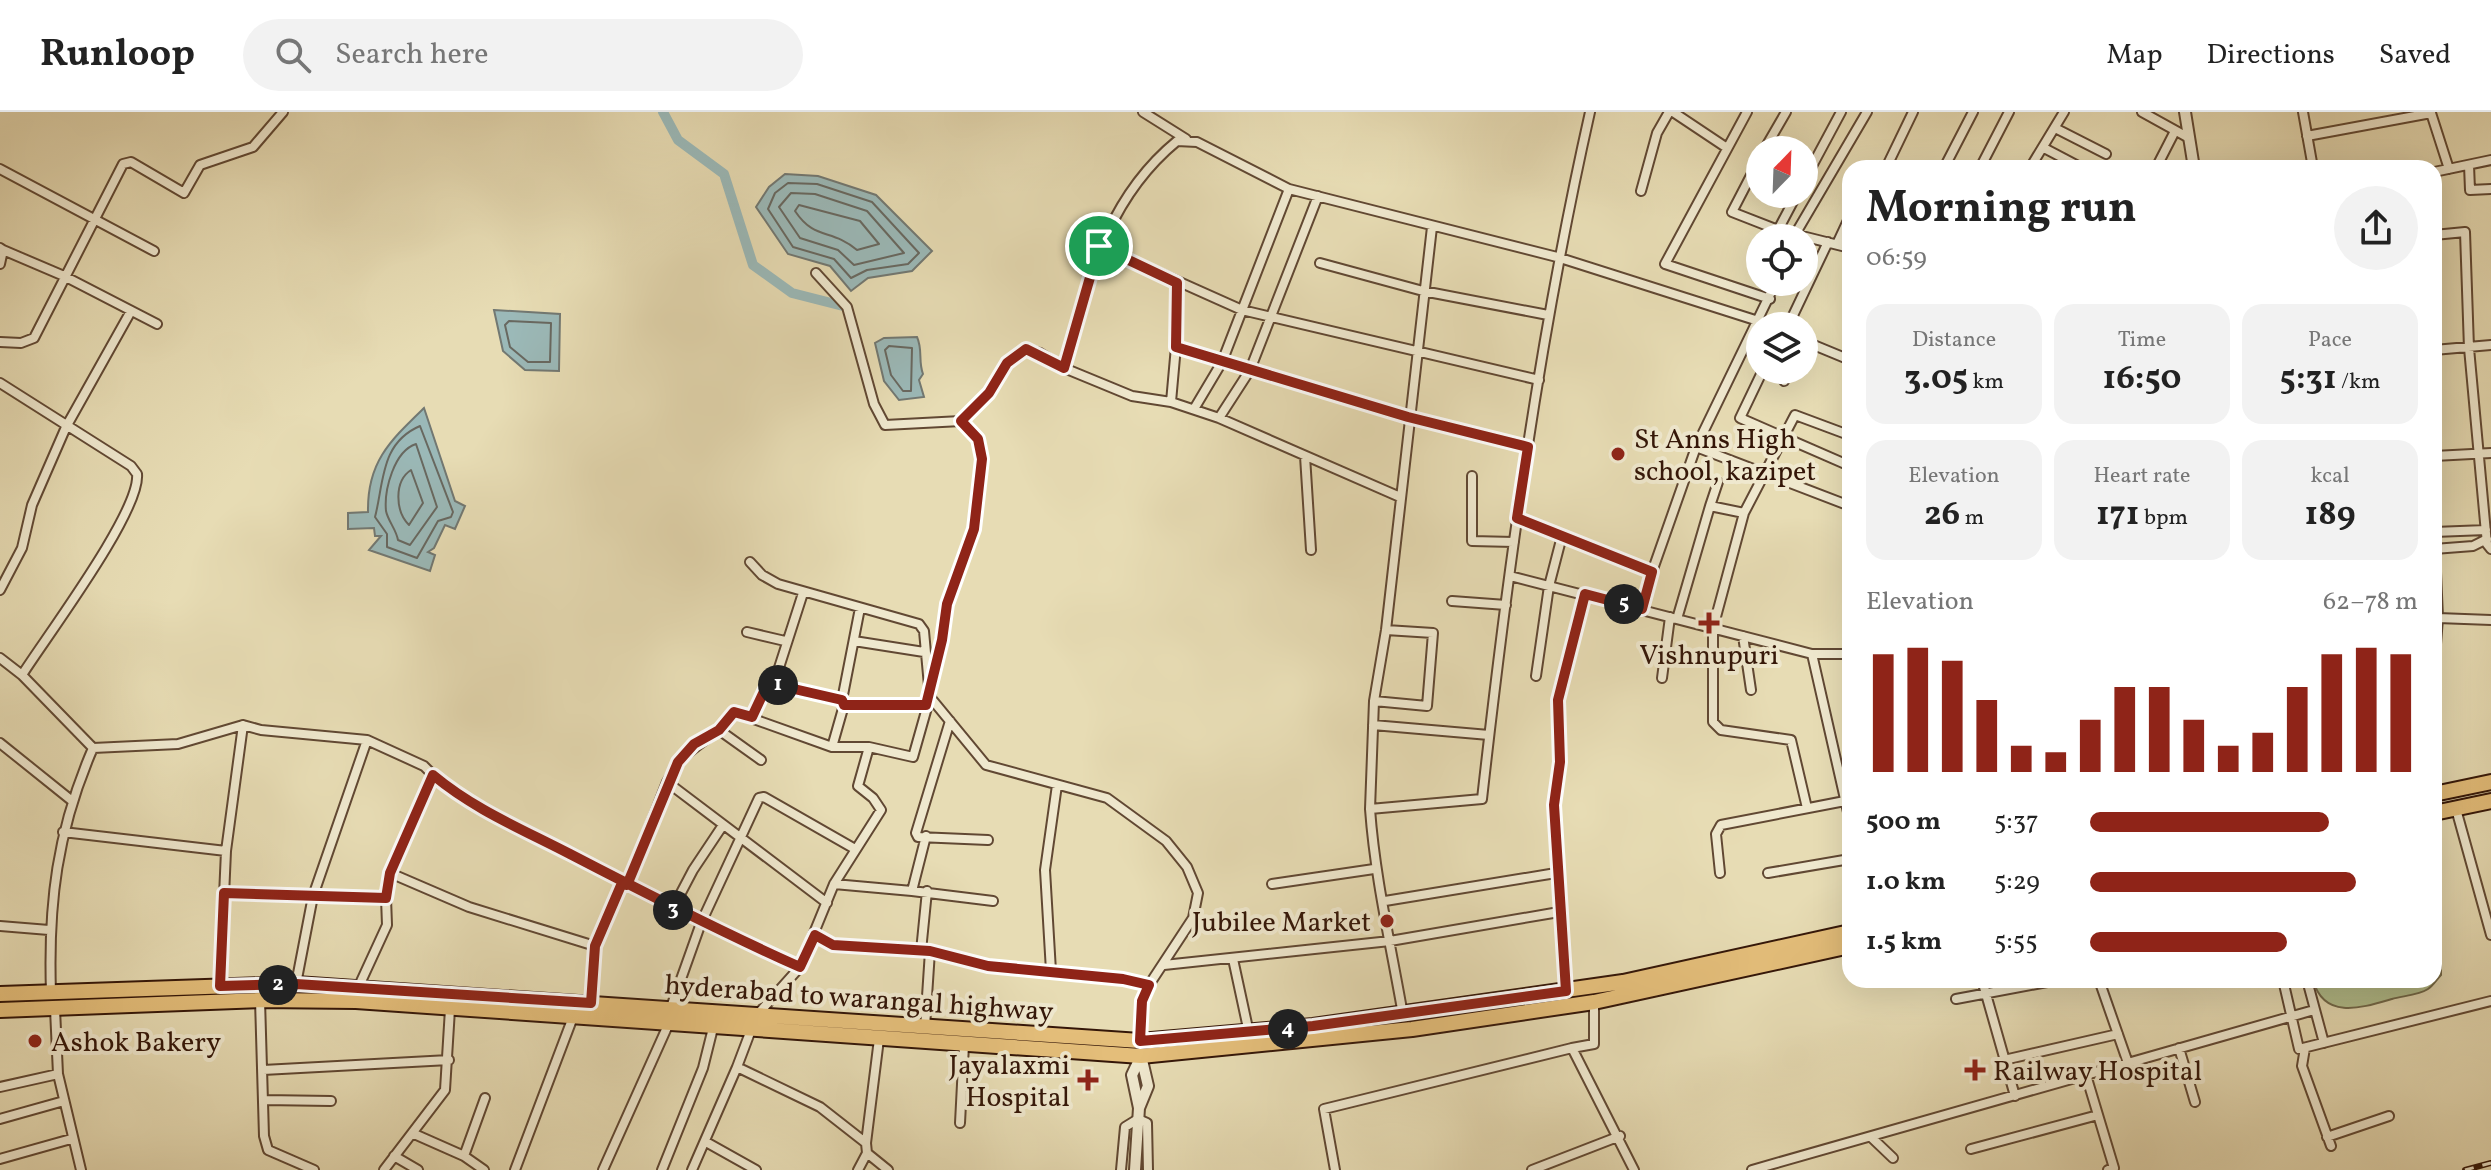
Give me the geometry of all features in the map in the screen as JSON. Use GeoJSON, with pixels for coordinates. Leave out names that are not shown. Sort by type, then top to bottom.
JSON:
{"type":"FeatureCollection","features":[{"type":"Feature","properties":{"kind":"main road"},"geometry":{"type":"LineString","coordinates":[[2442,792],[2491,782]]}},
{"type":"Feature","properties":{"kind":"main road"},"geometry":{"type":"LineString","coordinates":[[2442,812],[2491,801]]}},
{"type":"Feature","properties":{"kind":"main road","name":"hyderabad to warangal highway"},"geometry":{"type":"LineString","coordinates":[[0,994],[296,984],[591,1003],[669,1017],[758,1014],[1140,1041],[1249,1033],[1403,1015],[1566,991],[1623,982],[1842,934]]}},
{"type":"Feature","properties":{"kind":"main road"},"geometry":{"type":"LineString","coordinates":[[0,1010],[260,1000],[356,1001],[573,1017],[669,1017],[713,1028],[1141,1056],[1412,1029],[1594,1002],[1842,948]]}},
{"type":"Feature","properties":{"kind":"street"},"geometry":{"type":"LineString","coordinates":[[0,342],[21,343],[34,338],[123,164],[131,162],[184,193],[200,165],[253,147],[283,112]]}},
{"type":"Feature","properties":{"kind":"street"},"geometry":{"type":"LineString","coordinates":[[1143,112],[1187,140],[1289,189],[1557,257],[1746,315]]}},
{"type":"Feature","properties":{"kind":"street"},"geometry":{"type":"LineString","coordinates":[[1370,809],[1482,799],[1517,518],[1557,257],[1590,112]]}},
{"type":"Feature","properties":{"kind":"street"},"geometry":{"type":"LineString","coordinates":[[1641,191],[1657,133],[1671,112],[1727,148]]}},
{"type":"Feature","properties":{"kind":"street"},"geometry":{"type":"LineString","coordinates":[[1747,112],[1665,264],[1770,299]]}},
{"type":"Feature","properties":{"kind":"street"},"geometry":{"type":"LineString","coordinates":[[1772,136],[1786,112]]}},
{"type":"Feature","properties":{"kind":"street"},"geometry":{"type":"LineString","coordinates":[[1818,155],[1841,112]]}},
{"type":"Feature","properties":{"kind":"street"},"geometry":{"type":"LineString","coordinates":[[1801,224],[1867,112]]}},
{"type":"Feature","properties":{"kind":"street"},"geometry":{"type":"LineString","coordinates":[[1890,160],[1913,112]]}},
{"type":"Feature","properties":{"kind":"street"},"geometry":{"type":"LineString","coordinates":[[1949,160],[1973,112]]}},
{"type":"Feature","properties":{"kind":"street"},"geometry":{"type":"LineString","coordinates":[[1984,160],[2009,112]]}},
{"type":"Feature","properties":{"kind":"street"},"geometry":{"type":"LineString","coordinates":[[2036,160],[2064,112]]}},
{"type":"Feature","properties":{"kind":"street"},"geometry":{"type":"LineString","coordinates":[[2142,112],[2189,138]]}},
{"type":"Feature","properties":{"kind":"street"},"geometry":{"type":"LineString","coordinates":[[2185,112],[2193,160]]}},
{"type":"Feature","properties":{"kind":"street"},"geometry":{"type":"LineString","coordinates":[[2303,112],[2312,160]]}},
{"type":"Feature","properties":{"kind":"street"},"geometry":{"type":"LineString","coordinates":[[2307,136],[2406,114],[2431,113],[2449,169]]}},
{"type":"Feature","properties":{"kind":"street"},"geometry":{"type":"LineString","coordinates":[[2055,128],[2106,154]]}},
{"type":"Feature","properties":{"kind":"street"},"geometry":{"type":"LineString","coordinates":[[2160,160],[2175,131]]}},
{"type":"Feature","properties":{"kind":"street"},"geometry":{"type":"LineString","coordinates":[[1064,368],[1099,246],[1113,219],[1159,158],[1177,141],[1187,140]]}},
{"type":"Feature","properties":{"kind":"street"},"geometry":{"type":"LineString","coordinates":[[2044,148],[2067,160]]}},
{"type":"Feature","properties":{"kind":"street"},"geometry":{"type":"LineString","coordinates":[[2442,170],[2491,160]]}},
{"type":"Feature","properties":{"kind":"street"},"geometry":{"type":"LineString","coordinates":[[2469,165],[2470,190],[2491,189]]}},
{"type":"Feature","properties":{"kind":"street"},"geometry":{"type":"LineString","coordinates":[[0,169],[154,251]]}},
{"type":"Feature","properties":{"kind":"street"},"geometry":{"type":"LineString","coordinates":[[1746,185],[1732,212],[1763,224]]}},
{"type":"Feature","properties":{"kind":"street"},"geometry":{"type":"LineString","coordinates":[[1194,409],[1222,362],[1289,189]]}},
{"type":"Feature","properties":{"kind":"street"},"geometry":{"type":"LineString","coordinates":[[1219,418],[1250,370],[1318,196]]}},
{"type":"Feature","properties":{"kind":"street"},"geometry":{"type":"LineString","coordinates":[[1403,1015],[1385,901],[1374,869],[1370,809],[1373,725],[1432,227]]}},
{"type":"Feature","properties":{"kind":"street"},"geometry":{"type":"LineString","coordinates":[[1796,312],[1842,229]]}},
{"type":"Feature","properties":{"kind":"street"},"geometry":{"type":"LineString","coordinates":[[2442,234],[2465,232],[2469,348],[2491,549]]}},
{"type":"Feature","properties":{"kind":"street"},"geometry":{"type":"LineString","coordinates":[[1818,240],[1842,246]]}},
{"type":"Feature","properties":{"kind":"street"},"geometry":{"type":"LineString","coordinates":[[1099,246],[1242,310],[1539,380]]}},
{"type":"Feature","properties":{"kind":"street"},"geometry":{"type":"LineString","coordinates":[[0,264],[1,249],[64,276],[157,324]]}},
{"type":"Feature","properties":{"kind":"street"},"geometry":{"type":"LineString","coordinates":[[1320,263],[1423,291],[1548,315]]}},
{"type":"Feature","properties":{"kind":"street"},"geometry":{"type":"LineString","coordinates":[[816,273],[847,307],[874,404],[885,425],[961,421],[989,393],[1007,363],[1026,349],[1132,396],[1171,402],[1219,418],[1400,497]]}},
{"type":"Feature","properties":{"kind":"street"},"geometry":{"type":"LineString","coordinates":[[1171,402],[1177,283]]}},
{"type":"Feature","properties":{"kind":"street"},"geometry":{"type":"LineString","coordinates":[[1760,312],[1771,296]]}},
{"type":"Feature","properties":{"kind":"street"},"geometry":{"type":"LineString","coordinates":[[2,583],[22,548],[32,505],[66,427],[131,311]]}},
{"type":"Feature","properties":{"kind":"street"},"geometry":{"type":"LineString","coordinates":[[1642,609],[1696,447],[1746,340]]}},
{"type":"Feature","properties":{"kind":"street"},"geometry":{"type":"LineString","coordinates":[[2442,350],[2491,345]]}},
{"type":"Feature","properties":{"kind":"street"},"geometry":{"type":"LineString","coordinates":[[1176,347],[1408,417],[1528,447]]}},
{"type":"Feature","properties":{"kind":"street"},"geometry":{"type":"LineString","coordinates":[[1818,347],[1842,357]]}},
{"type":"Feature","properties":{"kind":"street"},"geometry":{"type":"LineString","coordinates":[[0,383],[131,466],[138,479],[112,539],[22,675]]}},
{"type":"Feature","properties":{"kind":"street"},"geometry":{"type":"LineString","coordinates":[[1756,384],[1740,418],[1842,462]]}},
{"type":"Feature","properties":{"kind":"street"},"geometry":{"type":"LineString","coordinates":[[1807,808],[1791,740],[1721,730],[1713,722],[1713,628],[1744,513],[1795,415],[1842,434]]}},
{"type":"Feature","properties":{"kind":"street"},"geometry":{"type":"LineString","coordinates":[[591,1003],[595,946],[625,884],[667,782],[678,762],[694,744],[719,730],[734,712],[832,747],[869,747],[913,757],[928,701],[947,604],[974,529],[982,459],[978,439],[961,421]]}},
{"type":"Feature","properties":{"kind":"street"},"geometry":{"type":"LineString","coordinates":[[1696,447],[1842,503]]}},
{"type":"Feature","properties":{"kind":"street"},"geometry":{"type":"LineString","coordinates":[[2442,456],[2491,453]]}},
{"type":"Feature","properties":{"kind":"street"},"geometry":{"type":"LineString","coordinates":[[1305,456],[1311,550]]}},
{"type":"Feature","properties":{"kind":"street"},"geometry":{"type":"LineString","coordinates":[[1472,476],[1472,541],[1514,542]]}},
{"type":"Feature","properties":{"kind":"street"},"geometry":{"type":"LineString","coordinates":[[1662,678],[1674,618],[1718,482]]}},
{"type":"Feature","properties":{"kind":"street"},"geometry":{"type":"LineString","coordinates":[[1710,506],[1744,513]]}},
{"type":"Feature","properties":{"kind":"street"},"geometry":{"type":"LineString","coordinates":[[1517,518],[1652,572]]}},
{"type":"Feature","properties":{"kind":"street"},"geometry":{"type":"LineString","coordinates":[[2442,532],[2487,534]]}},
{"type":"Feature","properties":{"kind":"street"},"geometry":{"type":"LineString","coordinates":[[2442,548],[2473,546],[2487,534]]}},
{"type":"Feature","properties":{"kind":"street"},"geometry":{"type":"LineString","coordinates":[[1536,676],[1549,586],[1562,536]]}},
{"type":"Feature","properties":{"kind":"street"},"geometry":{"type":"LineString","coordinates":[[750,562],[762,575],[803,593],[919,624],[924,631],[928,701]]}},
{"type":"Feature","properties":{"kind":"street"},"geometry":{"type":"LineString","coordinates":[[1510,576],[1812,654],[1842,654]]}},
{"type":"Feature","properties":{"kind":"street"},"geometry":{"type":"LineString","coordinates":[[752,717],[768,683],[776,677],[785,641],[803,593]]}},
{"type":"Feature","properties":{"kind":"street"},"geometry":{"type":"LineString","coordinates":[[1566,991],[1554,805],[1560,762],[1558,700],[1585,594]]}},
{"type":"Feature","properties":{"kind":"street"},"geometry":{"type":"LineString","coordinates":[[1452,601],[1506,605]]}},
{"type":"Feature","properties":{"kind":"street"},"geometry":{"type":"LineString","coordinates":[[832,747],[860,608]]}},
{"type":"Feature","properties":{"kind":"street"},"geometry":{"type":"LineString","coordinates":[[2442,618],[2491,620]]}},
{"type":"Feature","properties":{"kind":"street"},"geometry":{"type":"LineString","coordinates":[[1374,701],[1427,706],[1433,633],[1386,630]]}},
{"type":"Feature","properties":{"kind":"street"},"geometry":{"type":"LineString","coordinates":[[747,632],[785,641]]}},
{"type":"Feature","properties":{"kind":"street"},"geometry":{"type":"LineString","coordinates":[[1743,636],[1751,690]]}},
{"type":"Feature","properties":{"kind":"street"},"geometry":{"type":"LineString","coordinates":[[854,641],[924,652]]}},
{"type":"Feature","properties":{"kind":"street"},"geometry":{"type":"LineString","coordinates":[[1812,654],[1842,776]]}},
{"type":"Feature","properties":{"kind":"street"},"geometry":{"type":"LineString","coordinates":[[0,658],[22,675],[93,748],[178,744],[243,725],[261,730],[367,740],[424,766],[461,798],[491,816],[672,910],[800,967]]}},
{"type":"Feature","properties":{"kind":"street"},"geometry":{"type":"LineString","coordinates":[[768,683],[843,702],[928,701],[950,721],[986,765],[1107,798],[1166,841],[1187,867],[1198,893],[1193,918],[1149,985],[1142,1001],[1141,1056],[1148,1086],[1139,1118],[1135,1170]]}},
{"type":"Feature","properties":{"kind":"street"},"geometry":{"type":"LineString","coordinates":[[950,721],[917,823],[918,837],[988,840]]}},
{"type":"Feature","properties":{"kind":"street"},"geometry":{"type":"LineString","coordinates":[[220,986],[226,851],[243,725]]}},
{"type":"Feature","properties":{"kind":"street"},"geometry":{"type":"LineString","coordinates":[[1373,725],[1489,735]]}},
{"type":"Feature","properties":{"kind":"street"},"geometry":{"type":"LineString","coordinates":[[719,730],[761,760]]}},
{"type":"Feature","properties":{"kind":"street"},"geometry":{"type":"LineString","coordinates":[[296,984],[313,896],[367,740]]}},
{"type":"Feature","properties":{"kind":"street"},"geometry":{"type":"LineString","coordinates":[[0,743],[71,800]]}},
{"type":"Feature","properties":{"kind":"street"},"geometry":{"type":"LineString","coordinates":[[758,1014],[800,967],[834,884],[881,810],[873,798],[858,786],[869,747]]}},
{"type":"Feature","properties":{"kind":"street"},"geometry":{"type":"LineString","coordinates":[[51,993],[49,930],[63,832],[71,800],[93,748]]}},
{"type":"Feature","properties":{"kind":"street"},"geometry":{"type":"LineString","coordinates":[[358,988],[387,925],[386,898],[390,873],[433,775]]}},
{"type":"Feature","properties":{"kind":"street"},"geometry":{"type":"LineString","coordinates":[[667,782],[827,903]]}},
{"type":"Feature","properties":{"kind":"street"},"geometry":{"type":"LineString","coordinates":[[1051,971],[1045,870],[1057,785]]}},
{"type":"Feature","properties":{"kind":"street"},"geometry":{"type":"LineString","coordinates":[[603,1170],[669,1017],[701,923],[742,840],[756,800],[764,797],[855,849]]}},
{"type":"Feature","properties":{"kind":"street"},"geometry":{"type":"LineString","coordinates":[[1720,873],[1718,828],[1842,802]]}},
{"type":"Feature","properties":{"kind":"street"},"geometry":{"type":"LineString","coordinates":[[2456,809],[2491,935]]}},
{"type":"Feature","properties":{"kind":"street"},"geometry":{"type":"LineString","coordinates":[[672,910],[723,825]]}},
{"type":"Feature","properties":{"kind":"street"},"geometry":{"type":"LineString","coordinates":[[63,832],[226,851]]}},
{"type":"Feature","properties":{"kind":"street"},"geometry":{"type":"LineString","coordinates":[[912,891],[926,836]]}},
{"type":"Feature","properties":{"kind":"street"},"geometry":{"type":"LineString","coordinates":[[1768,873],[1842,860]]}},
{"type":"Feature","properties":{"kind":"street"},"geometry":{"type":"LineString","coordinates":[[1272,884],[1374,869]]}},
{"type":"Feature","properties":{"kind":"street"},"geometry":{"type":"LineString","coordinates":[[390,873],[469,907],[595,946]]}},
{"type":"Feature","properties":{"kind":"street"},"geometry":{"type":"LineString","coordinates":[[1385,901],[1556,873]]}},
{"type":"Feature","properties":{"kind":"street"},"geometry":{"type":"LineString","coordinates":[[834,884],[927,891],[993,901]]}},
{"type":"Feature","properties":{"kind":"street"},"geometry":{"type":"LineString","coordinates":[[925,1027],[927,891]]}},
{"type":"Feature","properties":{"kind":"street"},"geometry":{"type":"LineString","coordinates":[[224,893],[386,898]]}},
{"type":"Feature","properties":{"kind":"street"},"geometry":{"type":"LineString","coordinates":[[1164,965],[1390,941],[1559,912]]}},
{"type":"Feature","properties":{"kind":"street"},"geometry":{"type":"LineString","coordinates":[[0,926],[49,930]]}},
{"type":"Feature","properties":{"kind":"street"},"geometry":{"type":"LineString","coordinates":[[815,935],[833,945],[925,951],[988,966],[1051,971],[1149,985]]}},
{"type":"Feature","properties":{"kind":"street"},"geometry":{"type":"LineString","coordinates":[[1233,959],[1249,1033]]}},
{"type":"Feature","properties":{"kind":"street"},"geometry":{"type":"LineString","coordinates":[[1984,988],[2015,1096]]}},
{"type":"Feature","properties":{"kind":"street"},"geometry":{"type":"LineString","coordinates":[[1956,999],[2013,988]]}},
{"type":"Feature","properties":{"kind":"street"},"geometry":{"type":"LineString","coordinates":[[2102,988],[2128,1063]]}},
{"type":"Feature","properties":{"kind":"street"},"geometry":{"type":"LineString","coordinates":[[2285,988],[2295,1046],[2305,1048],[2491,1001]]}},
{"type":"Feature","properties":{"kind":"street"},"geometry":{"type":"LineString","coordinates":[[2309,988],[2324,1043]]}},
{"type":"Feature","properties":{"kind":"street"},"geometry":{"type":"LineString","coordinates":[[260,1000],[264,1136],[268,1150],[280,1158],[314,1170]]}},
{"type":"Feature","properties":{"kind":"street"},"geometry":{"type":"LineString","coordinates":[[1335,1170],[1324,1109],[1594,1044],[1594,1002]]}},
{"type":"Feature","properties":{"kind":"street"},"geometry":{"type":"LineString","coordinates":[[55,1009],[58,1074],[71,1139],[81,1170]]}},
{"type":"Feature","properties":{"kind":"street"},"geometry":{"type":"LineString","coordinates":[[384,1170],[445,1090],[450,1009]]}},
{"type":"Feature","properties":{"kind":"street"},"geometry":{"type":"LineString","coordinates":[[1752,1170],[2314,1010]]}},
{"type":"Feature","properties":{"kind":"street"},"geometry":{"type":"LineString","coordinates":[[515,1170],[573,1017]]}},
{"type":"Feature","properties":{"kind":"street"},"geometry":{"type":"LineString","coordinates":[[662,1170],[703,1068],[713,1028]]}},
{"type":"Feature","properties":{"kind":"street"},"geometry":{"type":"LineString","coordinates":[[692,1170],[751,1030]]}},
{"type":"Feature","properties":{"kind":"street"},"geometry":{"type":"LineString","coordinates":[[2004,1060],[2118,1034]]}},
{"type":"Feature","properties":{"kind":"street"},"geometry":{"type":"LineString","coordinates":[[858,1170],[866,1148],[879,1039]]}},
{"type":"Feature","properties":{"kind":"street"},"geometry":{"type":"LineString","coordinates":[[960,1123],[964,1045]]}},
{"type":"Feature","properties":{"kind":"street"},"geometry":{"type":"LineString","coordinates":[[1572,1048],[1620,1136],[1634,1170]]}},
{"type":"Feature","properties":{"kind":"street"},"geometry":{"type":"LineString","coordinates":[[2179,1048],[2195,1102]]}},
{"type":"Feature","properties":{"kind":"street"},"geometry":{"type":"LineString","coordinates":[[2305,1048],[2302,1066],[2329,1142],[2389,1116]]}},
{"type":"Feature","properties":{"kind":"street"},"geometry":{"type":"LineString","coordinates":[[263,1070],[449,1060]]}},
{"type":"Feature","properties":{"kind":"street"},"geometry":{"type":"LineString","coordinates":[[737,1067],[820,1107],[888,1170]]}},
{"type":"Feature","properties":{"kind":"street"},"geometry":{"type":"LineString","coordinates":[[0,1087],[58,1074]]}},
{"type":"Feature","properties":{"kind":"street"},"geometry":{"type":"LineString","coordinates":[[2086,1075],[2114,1168],[2108,1170]]}},
{"type":"Feature","properties":{"kind":"street"},"geometry":{"type":"LineString","coordinates":[[464,1156],[485,1098]]}},
{"type":"Feature","properties":{"kind":"street"},"geometry":{"type":"LineString","coordinates":[[264,1100],[331,1101]]}},
{"type":"Feature","properties":{"kind":"street"},"geometry":{"type":"LineString","coordinates":[[0,1119],[64,1101]]}},
{"type":"Feature","properties":{"kind":"street"},"geometry":{"type":"LineString","coordinates":[[1971,1149],[2098,1115]]}},
{"type":"Feature","properties":{"kind":"street"},"geometry":{"type":"LineString","coordinates":[[1121,1170],[1125,1127],[1139,1118]]}},
{"type":"Feature","properties":{"kind":"street"},"geometry":{"type":"LineString","coordinates":[[1139,1118],[1147,1123],[1148,1170]]}},
{"type":"Feature","properties":{"kind":"street"},"geometry":{"type":"LineString","coordinates":[[412,1133],[464,1156],[484,1170]]}},
{"type":"Feature","properties":{"kind":"street"},"geometry":{"type":"LineString","coordinates":[[1533,1170],[1620,1136]]}},
{"type":"Feature","properties":{"kind":"street"},"geometry":{"type":"LineString","coordinates":[[1871,1137],[1893,1158]]}},
{"type":"Feature","properties":{"kind":"street"},"geometry":{"type":"LineString","coordinates":[[0,1159],[71,1139]]}},
{"type":"Feature","properties":{"kind":"street"},"geometry":{"type":"LineString","coordinates":[[706,1142],[756,1170]]}},
{"type":"Feature","properties":{"kind":"street"},"geometry":{"type":"LineString","coordinates":[[394,1156],[418,1170]]}},
{"type":"Feature","properties":{"kind":"green space"},"geometry":{"type":"Polygon","coordinates":[[[2316,988],[2429,988],[2415,994],[2345,1008],[2326,1001],[2316,988]]]}},
{"type":"Feature","properties":{"kind":"water"},"geometry":{"type":"Polygon","coordinates":[[[785,174],[818,176],[876,195],[932,251],[912,271],[868,278],[851,291],[830,266],[788,254],[756,207],[769,187],[785,174]]]}},
{"type":"Feature","properties":{"kind":"water"},"geometry":{"type":"Polygon","coordinates":[[[494,310],[560,314],[559,371],[525,370],[503,351],[494,310]]]}},
{"type":"Feature","properties":{"kind":"water"},"geometry":{"type":"Polygon","coordinates":[[[917,337],[923,374],[919,380],[924,397],[899,400],[884,381],[875,343],[884,338],[917,337]]]}},
{"type":"Feature","properties":{"kind":"water"},"geometry":{"type":"Polygon","coordinates":[[[424,408],[455,501],[465,506],[455,529],[445,525],[434,548],[428,552],[435,555],[430,571],[369,550],[381,536],[375,536],[374,528],[348,529],[348,513],[368,512],[372,479],[383,454],[424,408]]]}},
{"type":"Feature","properties":{"kind":"waterway"},"geometry":{"type":"LineString","coordinates":[[663,112],[678,140],[724,174],[753,265],[792,293],[847,307]]}},
{"type":"Feature","properties":{"kind":"railway"},"geometry":{"type":"LineString","coordinates":[[2465,1170],[2491,1163]]}},
{"type":"Feature","properties":{"kind":"place","name":"St Anns High school, kazipet"},"geometry":{"type":"Point","coordinates":[1618,454]}},
{"type":"Feature","properties":{"kind":"place","name":"Vishnupuri"},"geometry":{"type":"Point","coordinates":[1709,623]}},
{"type":"Feature","properties":{"kind":"place","name":"Jubilee Market"},"geometry":{"type":"Point","coordinates":[1387,921]}},
{"type":"Feature","properties":{"kind":"place","name":"Ashok Bakery"},"geometry":{"type":"Point","coordinates":[35,1041]}},
{"type":"Feature","properties":{"kind":"place","name":"Railway Hospital"},"geometry":{"type":"Point","coordinates":[1975,1070]}},
{"type":"Feature","properties":{"kind":"place","name":"Jayalaxmi Hospital"},"geometry":{"type":"Point","coordinates":[1088,1080]}},
{"type":"Feature","properties":{"kind":"route"},"geometry":{"type":"LineString","coordinates":[[1099,246],[1064,368],[1040,353],[1026,349],[1007,363],[989,393],[961,421],[978,439],[982,459],[974,529],[947,604],[942,640],[926,705],[870,708],[844,705],[842,700],[768,683],[752,717],[734,712],[719,730],[694,744],[678,762],[667,782],[627,885],[622,883],[595,946],[591,1003],[296,984],[220,986],[224,893],[386,898],[390,873],[433,775],[461,798],[491,816],[569,853],[622,883],[672,910],[800,967],[815,935],[833,945],[930,951],[988,966],[1123,979],[1149,985],[1142,1001],[1140,1041],[1313,1026],[1566,991],[1554,805],[1560,762],[1558,700],[1585,594],[1642,609],[1652,572],[1517,518],[1528,447],[1408,417],[1176,347],[1177,283],[1099,246]]}}]}
